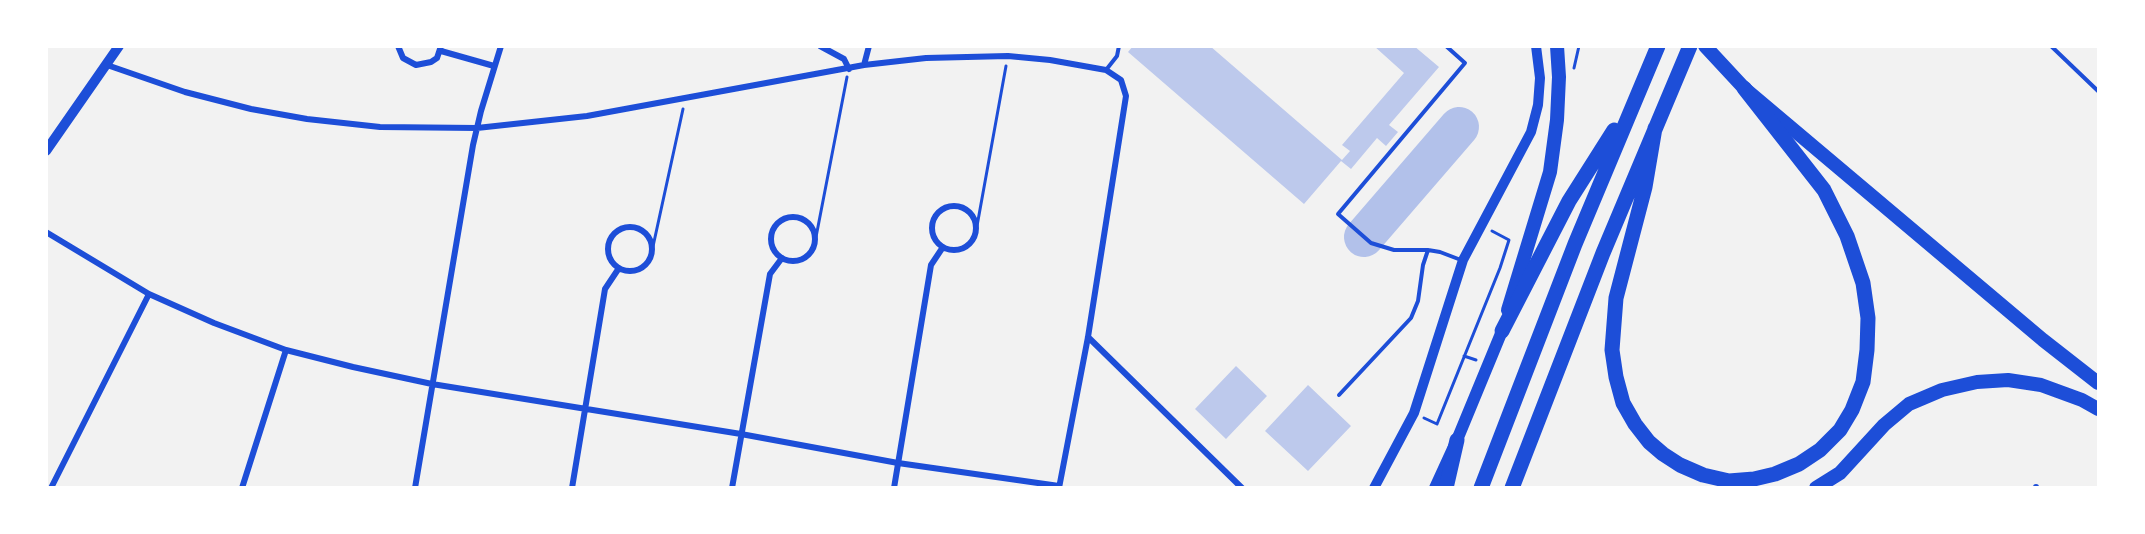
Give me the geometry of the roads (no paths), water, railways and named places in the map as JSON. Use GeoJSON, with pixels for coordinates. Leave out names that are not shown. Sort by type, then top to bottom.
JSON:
{"type":"FeatureCollection","features":[{"type":"Feature","properties":{"kind":"highway"},"geometry":{"type":"LineString","coordinates":[[1481,488],[1566,266],[1658,46]]}},
{"type":"Feature","properties":{"kind":"highway"},"geometry":{"type":"LineString","coordinates":[[1512,488],[1603,253],[1690,46]]}},
{"type":"Feature","properties":{"kind":"highway"},"geometry":{"type":"LineString","coordinates":[[1655,128],[1645,187],[1616,298],[1612,350],[1623,403],[1649,442],[1662,454],[1680,465],[1703,475],[1729,481],[1775,474],[1799,464],[1820,450],[1840,430],[1852,410],[1863,382],[1868,350],[1868,318],[1860,273],[1847,236],[1824,190],[1744,88]]}},
{"type":"Feature","properties":{"kind":"highway"},"geometry":{"type":"LineString","coordinates":[[1502,331],[1569,201],[1636,95]]}},
{"type":"Feature","properties":{"kind":"highway"},"geometry":{"type":"LineString","coordinates":[[1523,488],[1534,429]]}},
{"type":"Feature","properties":{"kind":"highway"},"geometry":{"type":"LineString","coordinates":[[1446,488],[1457,440]]}},
{"type":"Feature","properties":{"kind":"main road"},"geometry":{"type":"LineString","coordinates":[[1435,488],[1502,331],[1550,172],[1555,141],[1559,77],[1557,46]]}},
{"type":"Feature","properties":{"kind":"main road"},"geometry":{"type":"LineString","coordinates":[[1705,46],[1744,88],[2043,340],[2098,383]]}},
{"type":"Feature","properties":{"kind":"main road"},"geometry":{"type":"LineString","coordinates":[[1816,488],[1840,473],[1884,425],[1909,404],[1942,390],[1977,382],[2008,381],[2041,385],[2082,399],[2098,409]]}},
{"type":"Feature","properties":{"kind":"street"},"geometry":{"type":"LineString","coordinates":[[46,151],[119,46]]}},
{"type":"Feature","properties":{"kind":"street"},"geometry":{"type":"LineString","coordinates":[[398,46],[403,58],[416,65],[431,62],[441,49],[494,66]]}},
{"type":"Feature","properties":{"kind":"street"},"geometry":{"type":"LineString","coordinates":[[415,488],[477,128],[501,46]]}},
{"type":"Feature","properties":{"kind":"street"},"geometry":{"type":"LineString","coordinates":[[820,46],[844,59],[849,69]]}},
{"type":"Feature","properties":{"kind":"street"},"geometry":{"type":"LineString","coordinates":[[864,65],[869,46]]}},
{"type":"Feature","properties":{"kind":"street"},"geometry":{"type":"LineString","coordinates":[[1374,488],[1414,412],[1462,260],[1531,132],[1538,105],[1540,78],[1536,46]]}},
{"type":"Feature","properties":{"kind":"street"},"geometry":{"type":"LineString","coordinates":[[46,232],[149,294],[214,323],[286,350],[353,368],[432,384],[741,434],[898,463],[1059,487],[1088,337],[1126,96],[1121,80],[1106,70],[1050,60],[1008,56],[926,58],[864,65],[587,116],[477,128],[380,127],[307,119],[184,93],[107,65]]}},
{"type":"Feature","properties":{"kind":"street"},"geometry":{"type":"LineString","coordinates":[[950,206],[965,208],[971,213],[977,226],[973,240],[963,248],[949,250],[943,247],[933,235],[933,220],[943,209],[950,206]]}},
{"type":"Feature","properties":{"kind":"street"},"geometry":{"type":"LineString","coordinates":[[790,217],[799,217],[807,221],[816,237],[809,255],[801,260],[791,261],[782,258],[775,251],[771,242],[771,234],[775,226],[790,217]]}},
{"type":"Feature","properties":{"kind":"street"},"geometry":{"type":"LineString","coordinates":[[623,228],[638,228],[644,231],[652,243],[651,258],[640,269],[633,271],[619,268],[609,257],[608,243],[612,236],[623,228]]}},
{"type":"Feature","properties":{"kind":"street"},"geometry":{"type":"LineString","coordinates":[[894,488],[931,265],[943,247]]}},
{"type":"Feature","properties":{"kind":"street"},"geometry":{"type":"LineString","coordinates":[[732,488],[770,274],[782,258]]}},
{"type":"Feature","properties":{"kind":"street"},"geometry":{"type":"LineString","coordinates":[[572,488],[604,289],[619,268]]}},
{"type":"Feature","properties":{"kind":"street"},"geometry":{"type":"LineString","coordinates":[[51,488],[149,294]]}},
{"type":"Feature","properties":{"kind":"street"},"geometry":{"type":"LineString","coordinates":[[1088,337],[1242,488]]}},
{"type":"Feature","properties":{"kind":"street"},"geometry":{"type":"LineString","coordinates":[[242,488],[286,350]]}},
{"type":"Feature","properties":{"kind":"lane"},"geometry":{"type":"LineString","coordinates":[[1106,70],[1117,56],[1119,46]]}},
{"type":"Feature","properties":{"kind":"lane"},"geometry":{"type":"LineString","coordinates":[[1446,46],[1465,63],[1338,214],[1371,243],[1394,250],[1428,250],[1462,260]]}},
{"type":"Feature","properties":{"kind":"lane"},"geometry":{"type":"LineString","coordinates":[[2051,46],[2098,91]]}},
{"type":"Feature","properties":{"kind":"lane"},"geometry":{"type":"LineString","coordinates":[[1339,395],[1411,318],[1418,301],[1423,265],[1428,250]]}}]}
